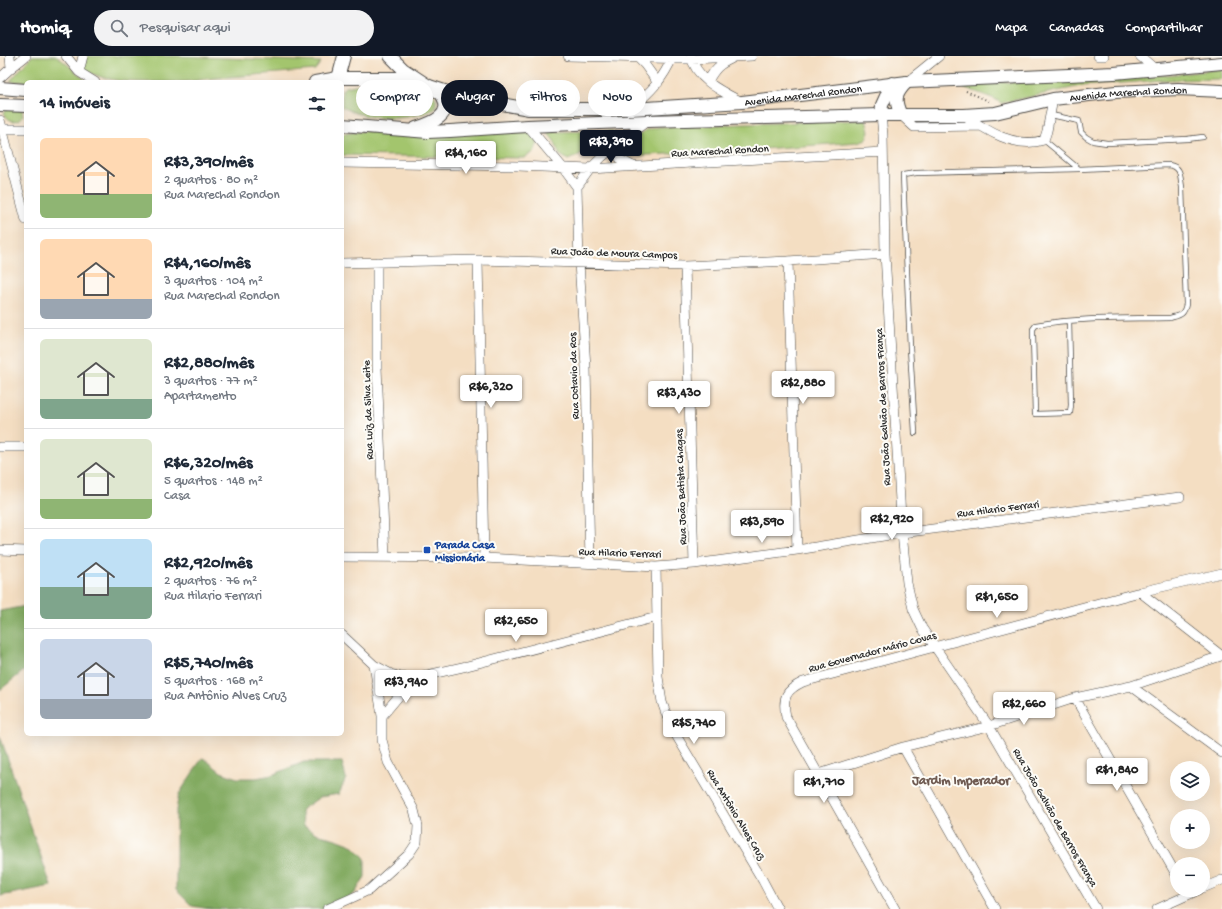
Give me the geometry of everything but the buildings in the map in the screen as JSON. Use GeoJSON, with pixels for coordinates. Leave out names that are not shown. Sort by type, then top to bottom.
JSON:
{"type":"FeatureCollection","features":[{"type":"Feature","properties":{"kind":"main road"},"geometry":{"type":"LineString","coordinates":[[338,80],[344,56]]}},
{"type":"Feature","properties":{"kind":"main road"},"geometry":{"type":"LineString","coordinates":[[390,56],[403,69],[420,80]]}},
{"type":"Feature","properties":{"kind":"main road","name":"Avenida Marechal Rondon"},"geometry":{"type":"LineString","coordinates":[[646,108],[742,102],[892,83],[1114,73],[1156,70],[1217,61]]}},
{"type":"Feature","properties":{"kind":"main road","name":"Avenida Marechal Rondon"},"geometry":{"type":"LineString","coordinates":[[338,80],[401,78],[408,80]]}},
{"type":"Feature","properties":{"kind":"main road"},"geometry":{"type":"LineString","coordinates":[[901,115],[896,106],[898,91],[907,82]]}},
{"type":"Feature","properties":{"kind":"main road"},"geometry":{"type":"LineString","coordinates":[[881,115],[882,105],[892,83]]}},
{"type":"Feature","properties":{"kind":"main road","name":"Avenida Marechal Rondon"},"geometry":{"type":"LineString","coordinates":[[433,87],[463,97],[529,109],[588,109]]}},
{"type":"Feature","properties":{"kind":"main road"},"geometry":{"type":"LineString","coordinates":[[0,88],[24,90]]}},
{"type":"Feature","properties":{"kind":"main road"},"geometry":{"type":"LineString","coordinates":[[409,130],[441,118],[444,113],[445,100],[441,94],[433,89]]}},
{"type":"Feature","properties":{"kind":"main road","name":"Avenida Marechal Rondon"},"geometry":{"type":"LineString","coordinates":[[344,125],[409,130],[450,131],[647,121],[881,115],[964,115],[995,112],[1053,99],[1124,92],[1178,89],[1222,90]]}},
{"type":"Feature","properties":{"kind":"main road"},"geometry":{"type":"LineString","coordinates":[[0,104],[24,106]]}},
{"type":"Feature","properties":{"kind":"main road"},"geometry":{"type":"LineString","coordinates":[[344,119],[362,127]]}},
{"type":"Feature","properties":{"kind":"street"},"geometry":{"type":"LineString","coordinates":[[10,56],[11,68]]}},
{"type":"Feature","properties":{"kind":"street"},"geometry":{"type":"LineString","coordinates":[[0,78],[26,56]]}},
{"type":"Feature","properties":{"kind":"street"},"geometry":{"type":"LineString","coordinates":[[66,56],[79,72],[92,80]]}},
{"type":"Feature","properties":{"kind":"street"},"geometry":{"type":"LineString","coordinates":[[79,72],[83,56]]}},
{"type":"Feature","properties":{"kind":"street"},"geometry":{"type":"LineString","coordinates":[[568,56],[638,58],[752,56]]}},
{"type":"Feature","properties":{"kind":"street"},"geometry":{"type":"LineString","coordinates":[[907,82],[939,56]]}},
{"type":"Feature","properties":{"kind":"street"},"geometry":{"type":"LineString","coordinates":[[1098,56],[1104,56]]}},
{"type":"Feature","properties":{"kind":"street"},"geometry":{"type":"LineString","coordinates":[[1140,56],[1156,70]]}},
{"type":"Feature","properties":{"kind":"street"},"geometry":{"type":"LineString","coordinates":[[708,81],[715,69],[721,64],[737,57]]}},
{"type":"Feature","properties":{"kind":"street"},"geometry":{"type":"LineString","coordinates":[[638,58],[658,83]]}},
{"type":"Feature","properties":{"kind":"street"},"geometry":{"type":"LineString","coordinates":[[646,96],[658,83],[673,58]]}},
{"type":"Feature","properties":{"kind":"street"},"geometry":{"type":"LineString","coordinates":[[691,58],[698,70],[708,81],[720,91],[742,102]]}},
{"type":"Feature","properties":{"kind":"street"},"geometry":{"type":"LineString","coordinates":[[964,115],[980,126],[1010,140],[1028,143],[1035,142],[1044,140],[1053,99]]}},
{"type":"Feature","properties":{"kind":"street","name":"Rua João Galvão de Barros França"},"geometry":{"type":"LineString","coordinates":[[881,115],[886,254],[902,533],[907,583],[913,610],[934,647],[989,726],[1096,909]]}},
{"type":"Feature","properties":{"kind":"street"},"geometry":{"type":"LineString","coordinates":[[901,115],[914,127],[980,126]]}},
{"type":"Feature","properties":{"kind":"street"},"geometry":{"type":"LineString","coordinates":[[0,120],[3,129],[4,149],[24,214]]}},
{"type":"Feature","properties":{"kind":"street"},"geometry":{"type":"LineString","coordinates":[[528,126],[577,187],[590,169],[602,157],[647,121]]}},
{"type":"Feature","properties":{"kind":"street"},"geometry":{"type":"LineString","coordinates":[[3,129],[24,129]]}},
{"type":"Feature","properties":{"kind":"street"},"geometry":{"type":"LineString","coordinates":[[618,144],[617,154],[621,160],[634,167]]}},
{"type":"Feature","properties":{"kind":"street","name":"Rua Marechal Rondon"},"geometry":{"type":"LineString","coordinates":[[344,163],[518,166],[590,169],[883,152]]}},
{"type":"Feature","properties":{"kind":"street","name":"Rua Octavio da Ros"},"geometry":{"type":"LineString","coordinates":[[577,187],[579,263],[586,367],[590,563]]}},
{"type":"Feature","properties":{"kind":"street","name":"Rua João de Moura Campos"},"geometry":{"type":"LineString","coordinates":[[344,263],[478,260],[685,266],[886,254]]}},
{"type":"Feature","properties":{"kind":"street"},"geometry":{"type":"LineString","coordinates":[[478,260],[484,558]]}},
{"type":"Feature","properties":{"kind":"street"},"geometry":{"type":"LineString","coordinates":[[788,261],[797,550]]}},
{"type":"Feature","properties":{"kind":"street","name":"Rua Luiz da Silva Leite"},"geometry":{"type":"LineString","coordinates":[[377,262],[377,367],[385,557]]}},
{"type":"Feature","properties":{"kind":"street","name":"Rua João Batista Chagas"},"geometry":{"type":"LineString","coordinates":[[685,266],[694,564]]}},
{"type":"Feature","properties":{"kind":"street"},"geometry":{"type":"LineString","coordinates":[[0,447],[24,447]]}},
{"type":"Feature","properties":{"kind":"street","name":"Rua Hilario Ferrari"},"geometry":{"type":"LineString","coordinates":[[344,557],[484,558],[656,567],[694,564],[797,550],[902,533],[1180,497]]}},
{"type":"Feature","properties":{"kind":"street"},"geometry":{"type":"LineString","coordinates":[[0,550],[24,551]]}},
{"type":"Feature","properties":{"kind":"street","name":"Rua Antônio Alves Cruz"},"geometry":{"type":"LineString","coordinates":[[656,567],[658,677],[662,702],[670,725],[763,881],[778,909]]}},
{"type":"Feature","properties":{"kind":"street","name":"Rua Governador Mário Covas"},"geometry":{"type":"LineString","coordinates":[[819,774],[786,717],[784,705],[786,694],[793,687],[803,682],[1140,592],[1222,573]]}},
{"type":"Feature","properties":{"kind":"street"},"geometry":{"type":"LineString","coordinates":[[1140,592],[1222,656]]}},
{"type":"Feature","properties":{"kind":"street"},"geometry":{"type":"LineString","coordinates":[[344,637],[374,665],[391,674],[401,677],[414,678],[467,666],[657,617]]}},
{"type":"Feature","properties":{"kind":"street"},"geometry":{"type":"LineString","coordinates":[[895,909],[819,774],[903,747],[989,726],[1075,698],[1130,686],[1222,656]]}},
{"type":"Feature","properties":{"kind":"street"},"geometry":{"type":"LineString","coordinates":[[327,909],[369,890],[409,854],[417,842],[418,826],[414,810],[388,762],[382,740],[382,716],[374,665]]}},
{"type":"Feature","properties":{"kind":"street"},"geometry":{"type":"LineString","coordinates":[[382,716],[414,678]]}},
{"type":"Feature","properties":{"kind":"street"},"geometry":{"type":"LineString","coordinates":[[1130,686],[1222,753]]}},
{"type":"Feature","properties":{"kind":"street"},"geometry":{"type":"LineString","coordinates":[[1075,698],[1170,864]]}},
{"type":"Feature","properties":{"kind":"street"},"geometry":{"type":"LineString","coordinates":[[903,747],[995,909]]}},
{"type":"Feature","properties":{"kind":"street"},"geometry":{"type":"LineString","coordinates":[[1210,885],[1222,880]]}},
{"type":"Feature","properties":{"kind":"street"},"geometry":{"type":"LineString","coordinates":[[1157,909],[1177,897]]}},
{"type":"Feature","properties":{"kind":"lane"},"geometry":{"type":"LineString","coordinates":[[1050,115],[1079,121],[1081,132],[1093,141],[1107,143],[1203,137]]}},
{"type":"Feature","properties":{"kind":"lane"},"geometry":{"type":"LineString","coordinates":[[1044,140],[1079,169]]}},
{"type":"Feature","properties":{"kind":"lane"},"geometry":{"type":"LineString","coordinates":[[915,433],[909,340],[903,175],[916,173],[1169,165],[1177,168],[1180,172],[1182,187],[1186,304],[1184,312],[1179,316],[1170,318],[1068,321],[1036,325],[1033,329],[1035,414],[1070,413],[1068,321]]}},
{"type":"Feature","properties":{"kind":"path"},"geometry":{"type":"LineString","coordinates":[[964,91],[993,102],[995,112]]}},
{"type":"Feature","properties":{"kind":"green space"},"geometry":{"type":"Polygon","coordinates":[[[32,56],[57,56],[86,80],[24,80],[24,82],[10,81],[32,56]]]}},
{"type":"Feature","properties":{"kind":"green space"},"geometry":{"type":"Polygon","coordinates":[[[87,56],[176,56],[321,62],[315,70],[196,80],[116,80],[92,74],[83,69],[87,56]]]}},
{"type":"Feature","properties":{"kind":"green space"},"geometry":{"type":"Polygon","coordinates":[[[1222,69],[1222,79],[1163,80],[1081,86],[1001,103],[995,99],[955,84],[1122,78],[1222,69]]]}},
{"type":"Feature","properties":{"kind":"green space"},"geometry":{"type":"Polygon","coordinates":[[[356,85],[356,113],[344,108],[344,88],[356,85]]]}},
{"type":"Feature","properties":{"kind":"green space"},"geometry":{"type":"Polygon","coordinates":[[[433,95],[436,99],[435,109],[433,110],[433,95]]]}},
{"type":"Feature","properties":{"kind":"green space"},"geometry":{"type":"Polygon","coordinates":[[[8,109],[22,109],[23,116],[21,119],[16,121],[10,120],[4,112],[8,109]]]}},
{"type":"Feature","properties":{"kind":"green space"},"geometry":{"type":"Polygon","coordinates":[[[369,116],[412,116],[398,118],[378,118],[369,116]]]}},
{"type":"Feature","properties":{"kind":"green space"},"geometry":{"type":"Polygon","coordinates":[[[866,120],[869,131],[866,139],[858,142],[748,150],[627,156],[623,148],[628,142],[646,130],[659,127],[866,120]]]}},
{"type":"Feature","properties":{"kind":"green space"},"geometry":{"type":"Polygon","coordinates":[[[366,131],[530,132],[538,142],[534,152],[524,158],[344,155],[344,134],[366,131]]]}},
{"type":"Feature","properties":{"kind":"green space"},"geometry":{"type":"Polygon","coordinates":[[[614,131],[592,147],[568,160],[559,154],[555,142],[547,132],[614,131]]]}},
{"type":"Feature","properties":{"kind":"green space"},"geometry":{"type":"Polygon","coordinates":[[[24,606],[24,671],[0,690],[0,611],[24,606]]]}},
{"type":"Feature","properties":{"kind":"green space"},"geometry":{"type":"Polygon","coordinates":[[[0,736],[51,886],[0,896],[0,736]]]}},
{"type":"Feature","properties":{"kind":"green space"},"geometry":{"type":"Polygon","coordinates":[[[202,758],[221,772],[237,778],[256,778],[272,775],[304,762],[342,762],[346,778],[339,794],[320,797],[301,810],[304,826],[320,835],[352,845],[365,858],[365,877],[355,893],[334,909],[210,909],[192,906],[176,890],[176,810],[179,794],[202,758]]]}},
{"type":"Feature","properties":{"kind":"place","name":"Parada Casa Missionária"},"geometry":{"type":"Point","coordinates":[427,550]}},
{"type":"Feature","properties":{"kind":"district","name":"Jardim Imperador"},"geometry":{"type":"Point","coordinates":[961,779]}}]}
